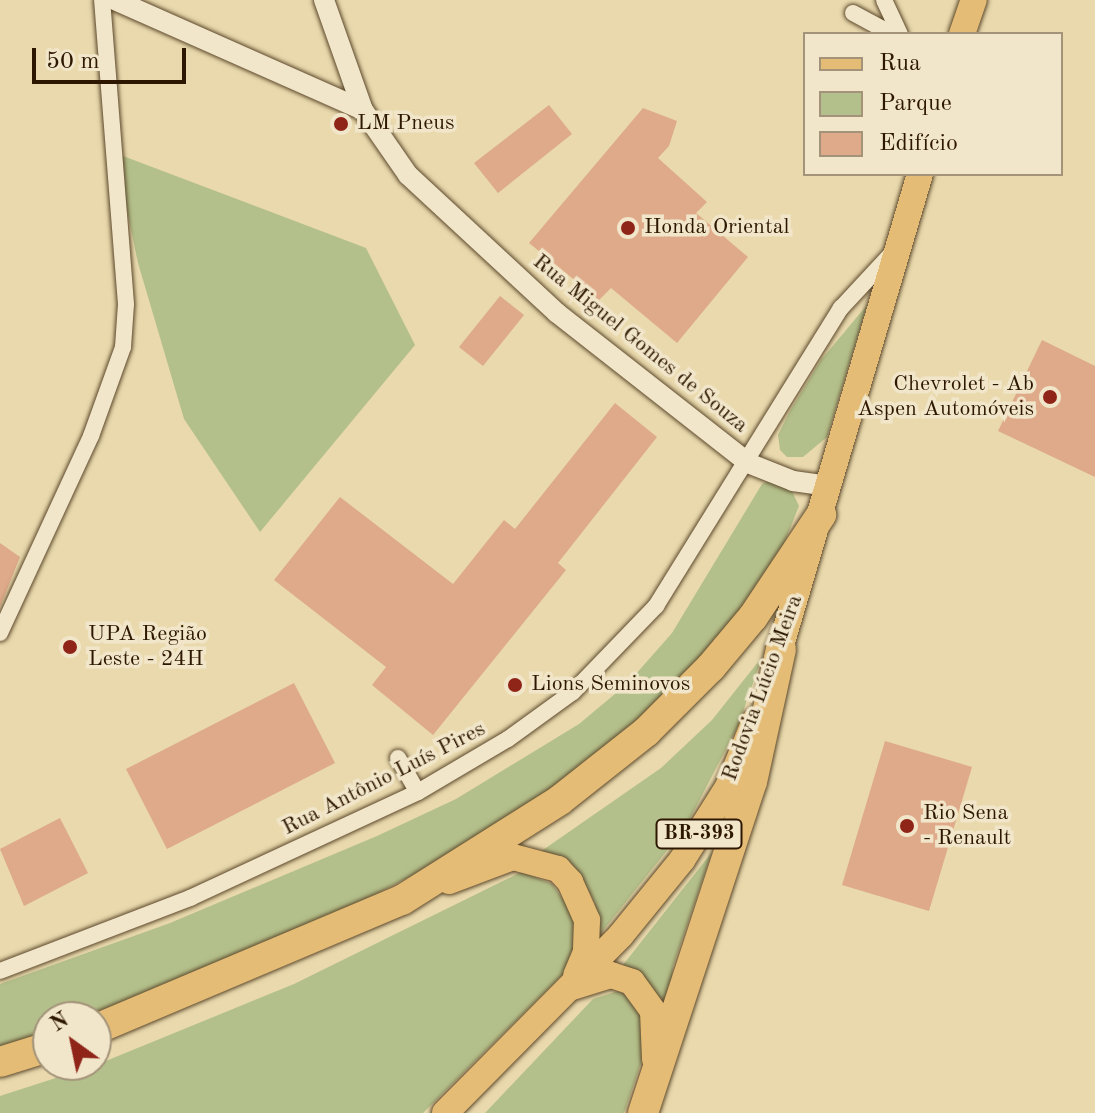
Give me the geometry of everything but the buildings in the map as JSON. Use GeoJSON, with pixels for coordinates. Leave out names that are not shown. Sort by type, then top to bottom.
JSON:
{"type":"FeatureCollection","features":[{"type":"Feature","properties":{"kind":"highway"},"geometry":{"type":"LineString","coordinates":[[112,1022],[402,900],[560,800],[646,732],[753,617],[825,501]]}},
{"type":"Feature","properties":{"kind":"highway"},"geometry":{"type":"LineString","coordinates":[[643,1113],[752,782],[781,649]]}},
{"type":"Feature","properties":{"kind":"highway"},"geometry":{"type":"LineString","coordinates":[[0,1062],[32,1052]]}},
{"type":"Feature","properties":{"kind":"main road"},"geometry":{"type":"LineString","coordinates":[[963,32],[974,0]]}},
{"type":"Feature","properties":{"kind":"main road","name":"Rodovia Lúcio Meira"},"geometry":{"type":"LineString","coordinates":[[445,1113],[568,989],[654,895],[702,829],[747,745],[781,649],[919,176]]}},
{"type":"Feature","properties":{"kind":"main road"},"geometry":{"type":"LineString","coordinates":[[402,900],[513,857],[544,862],[570,882],[587,920],[586,952],[568,989]]}},
{"type":"Feature","properties":{"kind":"main road"},"geometry":{"type":"LineString","coordinates":[[568,989],[611,975],[642,991],[657,1026],[652,1083]]}},
{"type":"Feature","properties":{"kind":"street"},"geometry":{"type":"LineString","coordinates":[[0,633],[96,425],[123,347],[126,304],[102,0]]}},
{"type":"Feature","properties":{"kind":"street"},"geometry":{"type":"LineString","coordinates":[[115,0],[363,110]]}},
{"type":"Feature","properties":{"kind":"street","name":"Rua Miguel Gomes de Souza"},"geometry":{"type":"LineString","coordinates":[[324,0],[363,110],[408,175],[546,303],[748,463],[825,501]]}},
{"type":"Feature","properties":{"kind":"street"},"geometry":{"type":"LineString","coordinates":[[884,0],[899,32]]}},
{"type":"Feature","properties":{"kind":"street"},"geometry":{"type":"LineString","coordinates":[[853,13],[887,31]]}},
{"type":"Feature","properties":{"kind":"street","name":"Rua Antônio Luís Pires"},"geometry":{"type":"LineString","coordinates":[[0,971],[190,898],[418,792],[518,733],[602,665],[685,565],[841,308],[900,244]]}},
{"type":"Feature","properties":{"kind":"street"},"geometry":{"type":"LineString","coordinates":[[398,758],[418,792]]}},
{"type":"Feature","properties":{"kind":"green space"},"geometry":{"type":"Polygon","coordinates":[[[115,153],[366,248],[415,345],[260,532],[184,419],[138,263],[115,153]]]}},
{"type":"Feature","properties":{"kind":"green space"},"geometry":{"type":"Polygon","coordinates":[[[867,305],[827,437],[803,457],[787,457],[780,450],[778,435],[790,411],[821,360],[867,305]]]}},
{"type":"Feature","properties":{"kind":"green space"},"geometry":{"type":"Polygon","coordinates":[[[771,480],[791,489],[799,506],[779,556],[735,623],[621,743],[434,864],[359,903],[112,1010],[112,1001],[32,1001],[32,1042],[0,1051],[0,984],[170,923],[377,836],[456,799],[579,724],[628,683],[672,633],[762,484],[771,480]]]}},
{"type":"Feature","properties":{"kind":"green space"},"geometry":{"type":"Polygon","coordinates":[[[762,657],[738,726],[685,828],[597,938],[595,903],[584,882],[540,852],[661,768],[712,720],[762,657]]]}},
{"type":"Feature","properties":{"kind":"green space"},"geometry":{"type":"Polygon","coordinates":[[[712,852],[673,966],[666,1031],[619,970],[712,852]]]}},
{"type":"Feature","properties":{"kind":"green space"},"geometry":{"type":"Polygon","coordinates":[[[521,872],[552,884],[574,915],[578,940],[569,968],[423,1113],[0,1113],[0,1096],[46,1081],[112,1081],[112,1058],[294,984],[521,872]]]}},
{"type":"Feature","properties":{"kind":"green space"},"geometry":{"type":"Polygon","coordinates":[[[618,991],[638,1002],[648,1042],[624,1113],[485,1113],[593,999],[618,991]]]}},
{"type":"Feature","properties":{"kind":"place","name":"LM Pneus"},"geometry":{"type":"Point","coordinates":[341,124]}},
{"type":"Feature","properties":{"kind":"place","name":"Honda Oriental"},"geometry":{"type":"Point","coordinates":[628,228]}},
{"type":"Feature","properties":{"kind":"place","name":"Chevrolet - Ab Aspen Automóveis"},"geometry":{"type":"Point","coordinates":[1050,397]}},
{"type":"Feature","properties":{"kind":"place","name":"UPA Região Leste - 24H"},"geometry":{"type":"Point","coordinates":[70,647]}},
{"type":"Feature","properties":{"kind":"place","name":"Lions Seminovos"},"geometry":{"type":"Point","coordinates":[515,685]}},
{"type":"Feature","properties":{"kind":"place","name":"Rio Sena - Renault"},"geometry":{"type":"Point","coordinates":[907,826]}}]}
